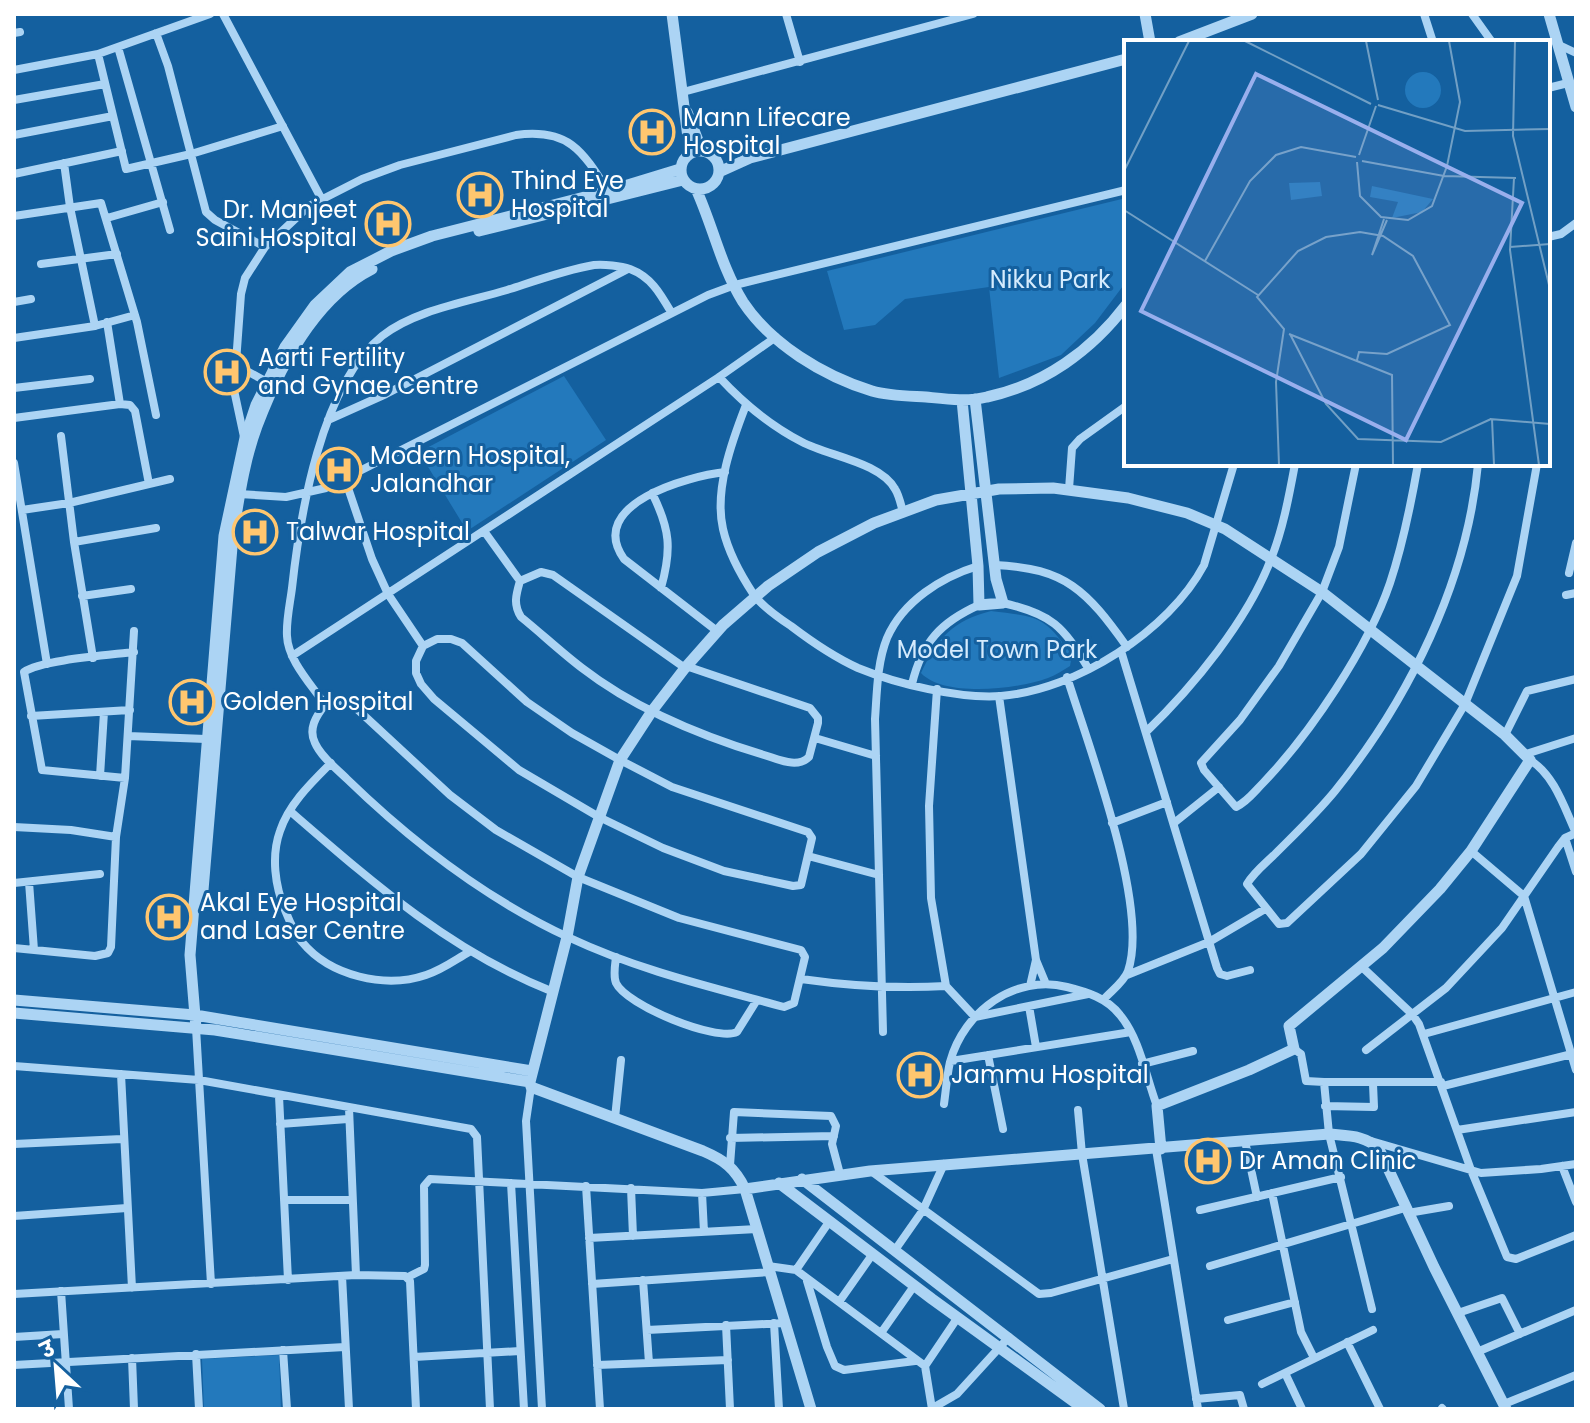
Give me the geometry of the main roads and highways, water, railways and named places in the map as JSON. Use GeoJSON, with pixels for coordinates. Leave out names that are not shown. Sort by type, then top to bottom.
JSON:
{"type":"FeatureCollection","features":[{"type":"Feature","properties":{"kind":"place","name":"Mann Lifecare Hospital"},"geometry":{"type":"Point","coordinates":[652,132]}},
{"type":"Feature","properties":{"kind":"place","name":"Thind Eye Hospital"},"geometry":{"type":"Point","coordinates":[480,195]}},
{"type":"Feature","properties":{"kind":"place","name":"Dr. Manjeet Saini Hospital"},"geometry":{"type":"Point","coordinates":[388,224]}},
{"type":"Feature","properties":{"kind":"place","name":"Aarti Fertility and Gynae Centre"},"geometry":{"type":"Point","coordinates":[227,372]}},
{"type":"Feature","properties":{"kind":"place","name":"Modern Hospital, Jalandhar"},"geometry":{"type":"Point","coordinates":[339,470]}},
{"type":"Feature","properties":{"kind":"place","name":"Talwar Hospital"},"geometry":{"type":"Point","coordinates":[255,532]}},
{"type":"Feature","properties":{"kind":"place","name":"Golden Hospital"},"geometry":{"type":"Point","coordinates":[192,702]}},
{"type":"Feature","properties":{"kind":"place","name":"Akal Eye Hospital and Laser Centre"},"geometry":{"type":"Point","coordinates":[169,917]}},
{"type":"Feature","properties":{"kind":"place","name":"Jammu Hospital"},"geometry":{"type":"Point","coordinates":[920,1075]}},
{"type":"Feature","properties":{"kind":"place","name":"Dr Aman Clinic"},"geometry":{"type":"Point","coordinates":[1208,1161]}},
{"type":"Feature","properties":{"kind":"park label","name":"Nikku Park"},"geometry":{"type":"Point","coordinates":[1050,280]}},
{"type":"Feature","properties":{"kind":"park label","name":"Model Town Park"},"geometry":{"type":"Point","coordinates":[997,650]}}]}
